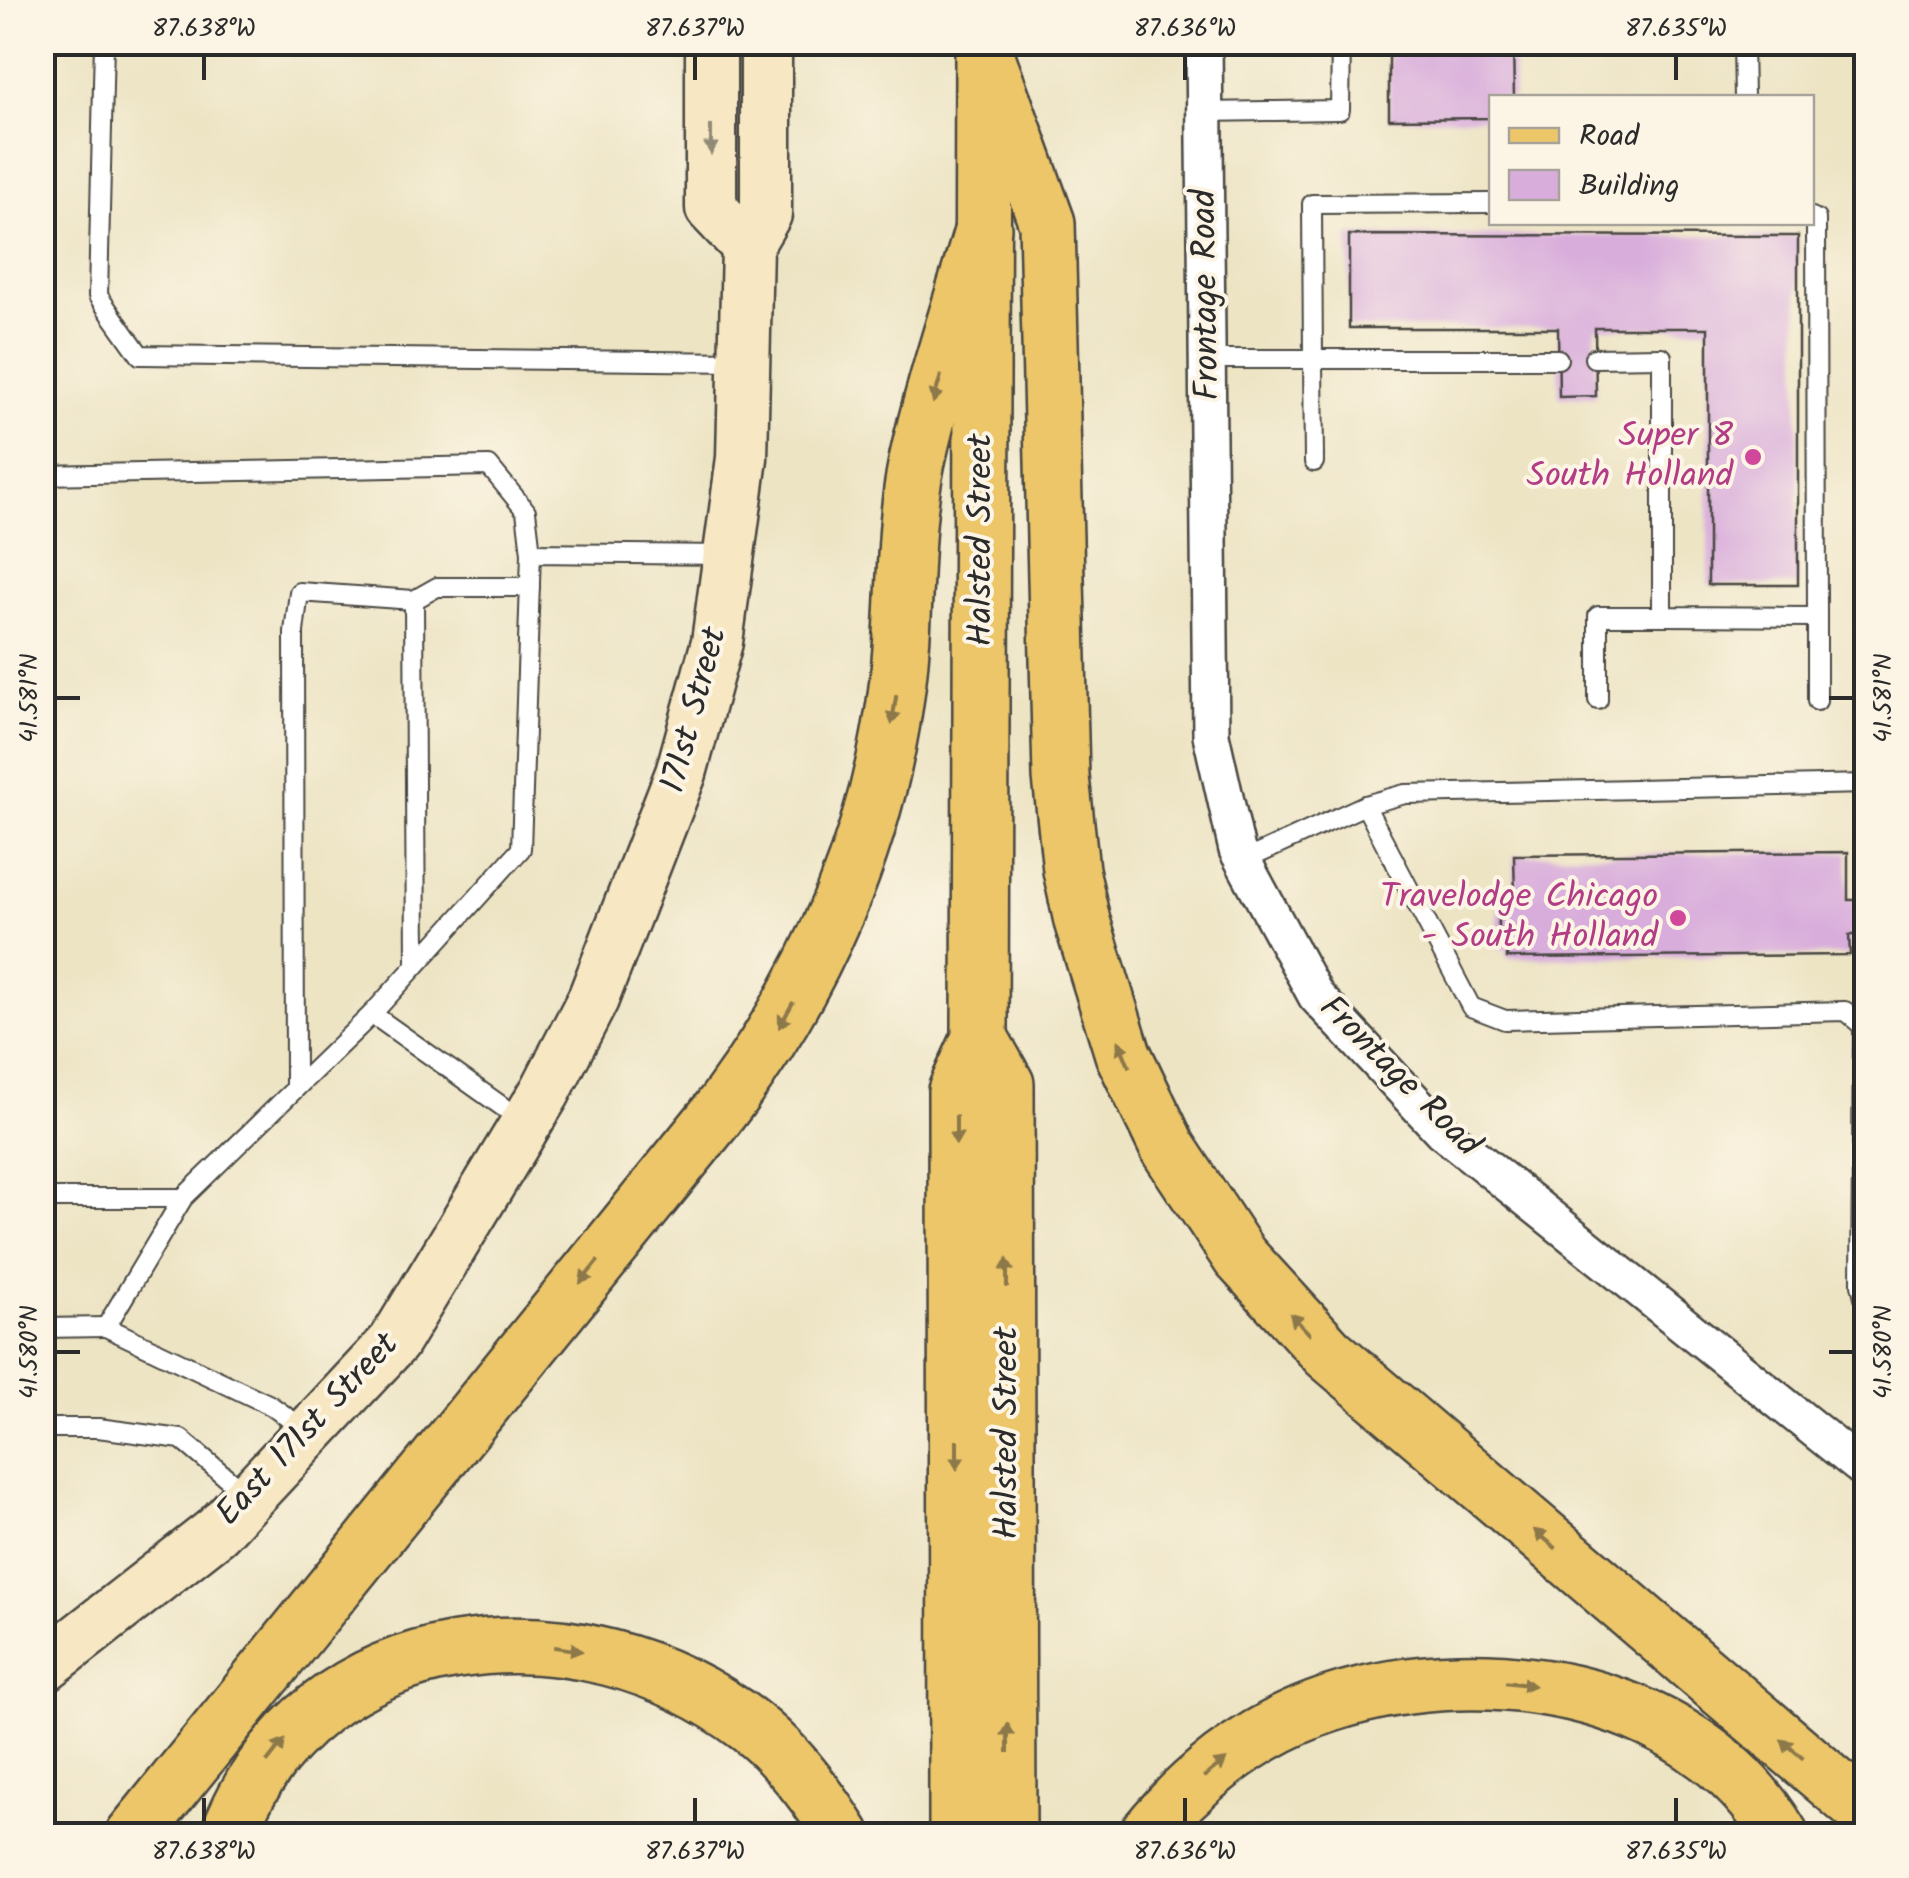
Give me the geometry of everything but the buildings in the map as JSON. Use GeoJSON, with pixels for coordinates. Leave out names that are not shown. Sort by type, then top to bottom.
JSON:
{"type":"FeatureCollection","features":[{"type":"Feature","properties":{"kind":"main road","name":"Halsted Street"},"geometry":{"type":"LineString","coordinates":[[957,1836],[956,1091],[980,1038],[982,44]]}},
{"type":"Feature","properties":{"kind":"main road"},"geometry":{"type":"LineString","coordinates":[[982,44],[1047,222],[1058,689],[1071,870],[1107,1009],[1143,1098],[1215,1224],[1266,1288],[1328,1353],[1866,1812]]}},
{"type":"Feature","properties":{"kind":"main road"},"geometry":{"type":"LineString","coordinates":[[133,1836],[713,1120],[762,1055],[797,995],[841,904],[880,777],[898,678],[916,464],[982,228]]}},
{"type":"Feature","properties":{"kind":"main road","name":"Halsted Street"},"geometry":{"type":"LineString","coordinates":[[980,1038],[1006,1084],[1008,1836]]}},
{"type":"Feature","properties":{"kind":"main road"},"geometry":{"type":"LineString","coordinates":[[228,1836],[271,1757],[319,1707],[386,1668],[457,1649],[499,1645],[588,1652],[635,1665],[703,1697],[752,1727],[784,1758],[843,1836]]}},
{"type":"Feature","properties":{"kind":"main road"},"geometry":{"type":"LineString","coordinates":[[1146,1836],[1194,1785],[1280,1725],[1327,1705],[1394,1688],[1481,1680],[1573,1694],[1650,1720],[1727,1772],[1756,1798],[1781,1836]]}},
{"type":"Feature","properties":{"kind":"street"},"geometry":{"type":"LineString","coordinates":[[711,42],[711,208],[746,246]]}},
{"type":"Feature","properties":{"kind":"street","name":"171st Street"},"geometry":{"type":"LineString","coordinates":[[521,1133],[593,999],[650,863],[698,716],[732,555],[746,362],[746,246],[766,214],[766,42]]}},
{"type":"Feature","properties":{"kind":"street","name":"Frontage Road"},"geometry":{"type":"LineString","coordinates":[[1204,42],[1210,735],[1242,861],[1316,996],[1442,1131],[1866,1471]]}},
{"type":"Feature","properties":{"kind":"street","name":"East 171st Street"},"geometry":{"type":"LineString","coordinates":[[42,1668],[217,1531],[394,1342],[521,1133]]}},
{"type":"Feature","properties":{"kind":"lane"},"geometry":{"type":"LineString","coordinates":[[104,42],[98,296],[140,354],[746,362]]}},
{"type":"Feature","properties":{"kind":"lane"},"geometry":{"type":"LineString","coordinates":[[1204,112],[1340,110],[1341,42]]}},
{"type":"Feature","properties":{"kind":"lane"},"geometry":{"type":"LineString","coordinates":[[1743,42],[1744,95]]}},
{"type":"Feature","properties":{"kind":"lane"},"geometry":{"type":"LineString","coordinates":[[1314,462],[1312,204],[1489,202]]}},
{"type":"Feature","properties":{"kind":"lane"},"geometry":{"type":"LineString","coordinates":[[1814,218],[1818,701]]}},
{"type":"Feature","properties":{"kind":"lane"},"geometry":{"type":"LineString","coordinates":[[1594,358],[1662,357],[1662,616]]}},
{"type":"Feature","properties":{"kind":"lane"},"geometry":{"type":"LineString","coordinates":[[1208,359],[1558,358]]}},
{"type":"Feature","properties":{"kind":"lane"},"geometry":{"type":"LineString","coordinates":[[42,475],[490,466],[526,512],[531,552],[521,849],[372,1014],[183,1198],[106,1327]]}},
{"type":"Feature","properties":{"kind":"lane"},"geometry":{"type":"LineString","coordinates":[[531,552],[732,555]]}},
{"type":"Feature","properties":{"kind":"lane"},"geometry":{"type":"LineString","coordinates":[[295,1089],[294,632],[299,592],[414,600],[438,587],[530,587]]}},
{"type":"Feature","properties":{"kind":"lane"},"geometry":{"type":"LineString","coordinates":[[414,600],[416,965]]}},
{"type":"Feature","properties":{"kind":"lane"},"geometry":{"type":"LineString","coordinates":[[1598,700],[1598,616],[1817,617]]}},
{"type":"Feature","properties":{"kind":"lane"},"geometry":{"type":"LineString","coordinates":[[1242,861],[1365,806],[1405,794],[1866,784]]}},
{"type":"Feature","properties":{"kind":"lane"},"geometry":{"type":"LineString","coordinates":[[1365,806],[1471,1007],[1505,1020],[1846,1010],[1862,1026],[1861,1284],[1866,1306]]}},
{"type":"Feature","properties":{"kind":"lane"},"geometry":{"type":"LineString","coordinates":[[372,1014],[521,1133]]}},
{"type":"Feature","properties":{"kind":"lane"},"geometry":{"type":"LineString","coordinates":[[42,1198],[183,1198]]}},
{"type":"Feature","properties":{"kind":"lane"},"geometry":{"type":"LineString","coordinates":[[42,1328],[106,1327],[270,1405],[309,1433]]}},
{"type":"Feature","properties":{"kind":"lane"},"geometry":{"type":"LineString","coordinates":[[42,1428],[98,1428],[181,1438],[249,1496]]}},
{"type":"Feature","properties":{"kind":"place","name":"Super 8 South Holland"},"geometry":{"type":"Point","coordinates":[1753,457]}},
{"type":"Feature","properties":{"kind":"place","name":"Travelodge Chicago - South Holland"},"geometry":{"type":"Point","coordinates":[1678,918]}}]}
